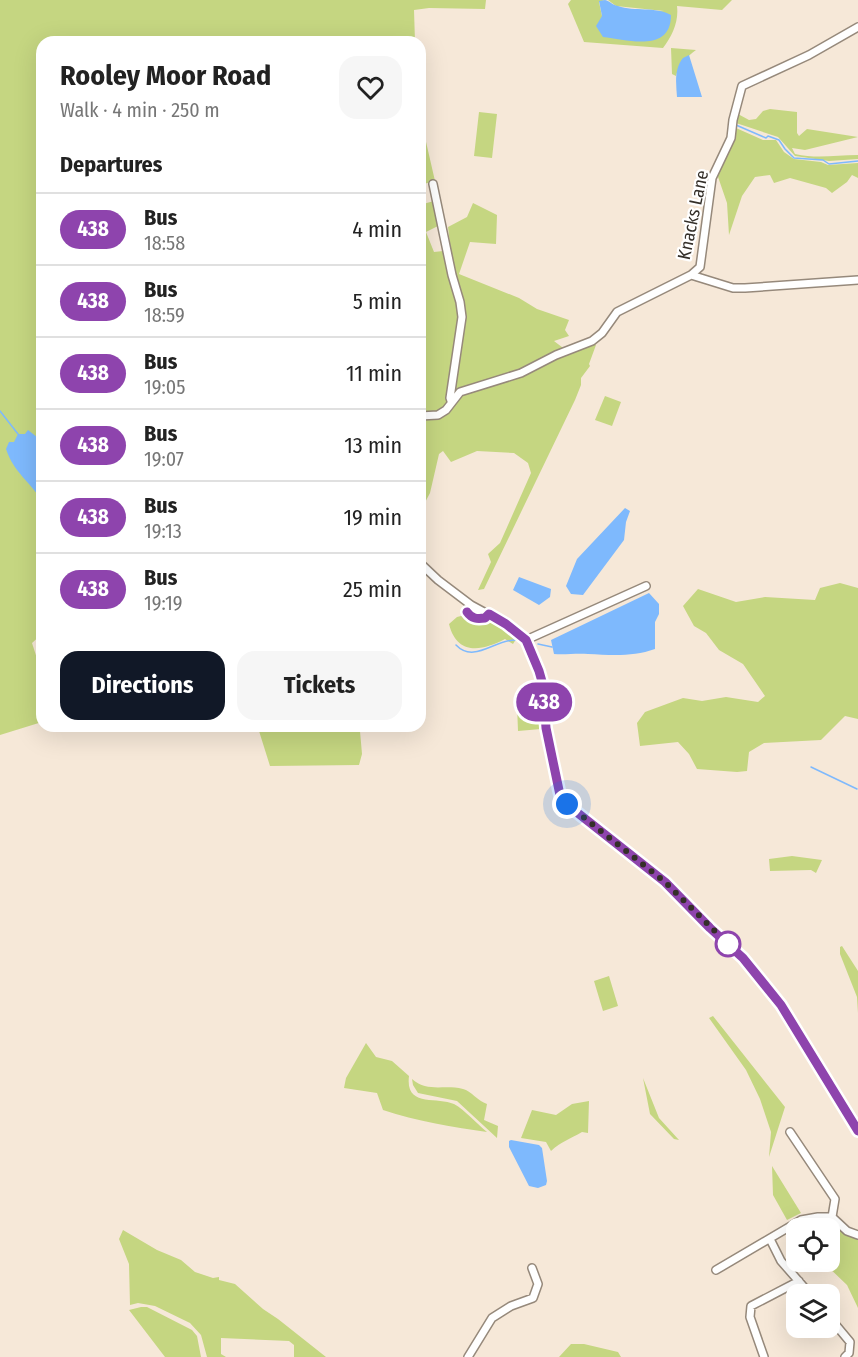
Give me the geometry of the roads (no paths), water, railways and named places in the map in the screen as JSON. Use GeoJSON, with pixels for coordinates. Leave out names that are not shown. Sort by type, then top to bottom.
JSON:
{"type":"FeatureCollection","features":[{"type":"Feature","properties":{"kind":"street","name":"Knacks Lane"},"geometry":{"type":"LineString","coordinates":[[426,416],[438,415],[446,410],[466,388],[521,373],[556,355],[592,341],[602,333],[617,312],[691,275],[700,267],[712,177],[731,138],[733,120],[742,87],[809,55],[858,27]]}},
{"type":"Feature","properties":{"kind":"street"},"geometry":{"type":"LineString","coordinates":[[433,184],[462,317],[450,398],[452,401]]}},
{"type":"Feature","properties":{"kind":"street"},"geometry":{"type":"LineString","coordinates":[[691,275],[733,288],[858,280]]}},
{"type":"Feature","properties":{"kind":"street"},"geometry":{"type":"LineString","coordinates":[[426,569],[471,605],[506,624],[526,640],[543,685],[546,728],[560,795],[574,810],[665,882],[743,958],[781,1005],[856,1122],[858,1131]]}},
{"type":"Feature","properties":{"kind":"street"},"geometry":{"type":"LineString","coordinates":[[526,640],[646,586]]}},
{"type":"Feature","properties":{"kind":"street"},"geometry":{"type":"LineString","coordinates":[[471,605],[467,612],[472,618],[485,618],[489,614]]}},
{"type":"Feature","properties":{"kind":"street"},"geometry":{"type":"LineString","coordinates":[[790,1132],[835,1199],[832,1217]]}},
{"type":"Feature","properties":{"kind":"street"},"geometry":{"type":"LineString","coordinates":[[717,1270],[801,1220],[832,1217],[847,1231],[858,1235]]}},
{"type":"Feature","properties":{"kind":"street"},"geometry":{"type":"LineString","coordinates":[[770,1239],[781,1261],[802,1284]]}},
{"type":"Feature","properties":{"kind":"street"},"geometry":{"type":"LineString","coordinates":[[468,1357],[492,1318],[511,1306],[533,1298],[538,1284],[532,1268]]}},
{"type":"Feature","properties":{"kind":"street"},"geometry":{"type":"LineString","coordinates":[[764,1357],[750,1317],[752,1306],[799,1281]]}},
{"type":"Feature","properties":{"kind":"street"},"geometry":{"type":"LineString","coordinates":[[840,1330],[850,1342],[849,1353],[845,1357]]}},
{"type":"Feature","properties":{"kind":"water"},"geometry":{"type":"Polygon","coordinates":[[[605,0],[625,8],[665,12],[671,15],[669,27],[664,35],[646,41],[603,37],[596,26],[602,16],[599,1],[605,0]]]}},
{"type":"Feature","properties":{"kind":"water"},"geometry":{"type":"Polygon","coordinates":[[[689,55],[702,97],[677,97],[678,67],[683,58],[689,55]]]}},
{"type":"Feature","properties":{"kind":"water"},"geometry":{"type":"Polygon","coordinates":[[[28,430],[36,436],[36,493],[17,470],[6,449],[9,442],[14,442],[18,434],[25,434],[28,430]]]}},
{"type":"Feature","properties":{"kind":"water"},"geometry":{"type":"Polygon","coordinates":[[[625,508],[630,511],[624,540],[583,595],[571,594],[566,586],[577,559],[625,508]]]}},
{"type":"Feature","properties":{"kind":"water"},"geometry":{"type":"Polygon","coordinates":[[[519,577],[551,589],[550,597],[539,605],[513,590],[519,577]]]}},
{"type":"Feature","properties":{"kind":"water"},"geometry":{"type":"Polygon","coordinates":[[[649,593],[659,604],[659,614],[655,622],[655,649],[622,655],[554,654],[551,640],[649,593]]]}},
{"type":"Feature","properties":{"kind":"water"},"geometry":{"type":"Polygon","coordinates":[[[511,1140],[539,1145],[542,1148],[546,1185],[538,1188],[529,1186],[509,1147],[511,1140]]]}},
{"type":"Feature","properties":{"kind":"waterway"},"geometry":{"type":"LineString","coordinates":[[736,125],[766,138],[768,136],[779,140],[794,158],[823,160],[829,164],[858,161]]}},
{"type":"Feature","properties":{"kind":"waterway"},"geometry":{"type":"LineString","coordinates":[[0,411],[18,434]]}},
{"type":"Feature","properties":{"kind":"waterway"},"geometry":{"type":"LineString","coordinates":[[456,645],[463,650],[477,652],[500,643],[516,640]]}},
{"type":"Feature","properties":{"kind":"waterway"},"geometry":{"type":"LineString","coordinates":[[538,644],[552,647]]}},
{"type":"Feature","properties":{"kind":"waterway"},"geometry":{"type":"LineString","coordinates":[[811,767],[857,789]]}}]}
